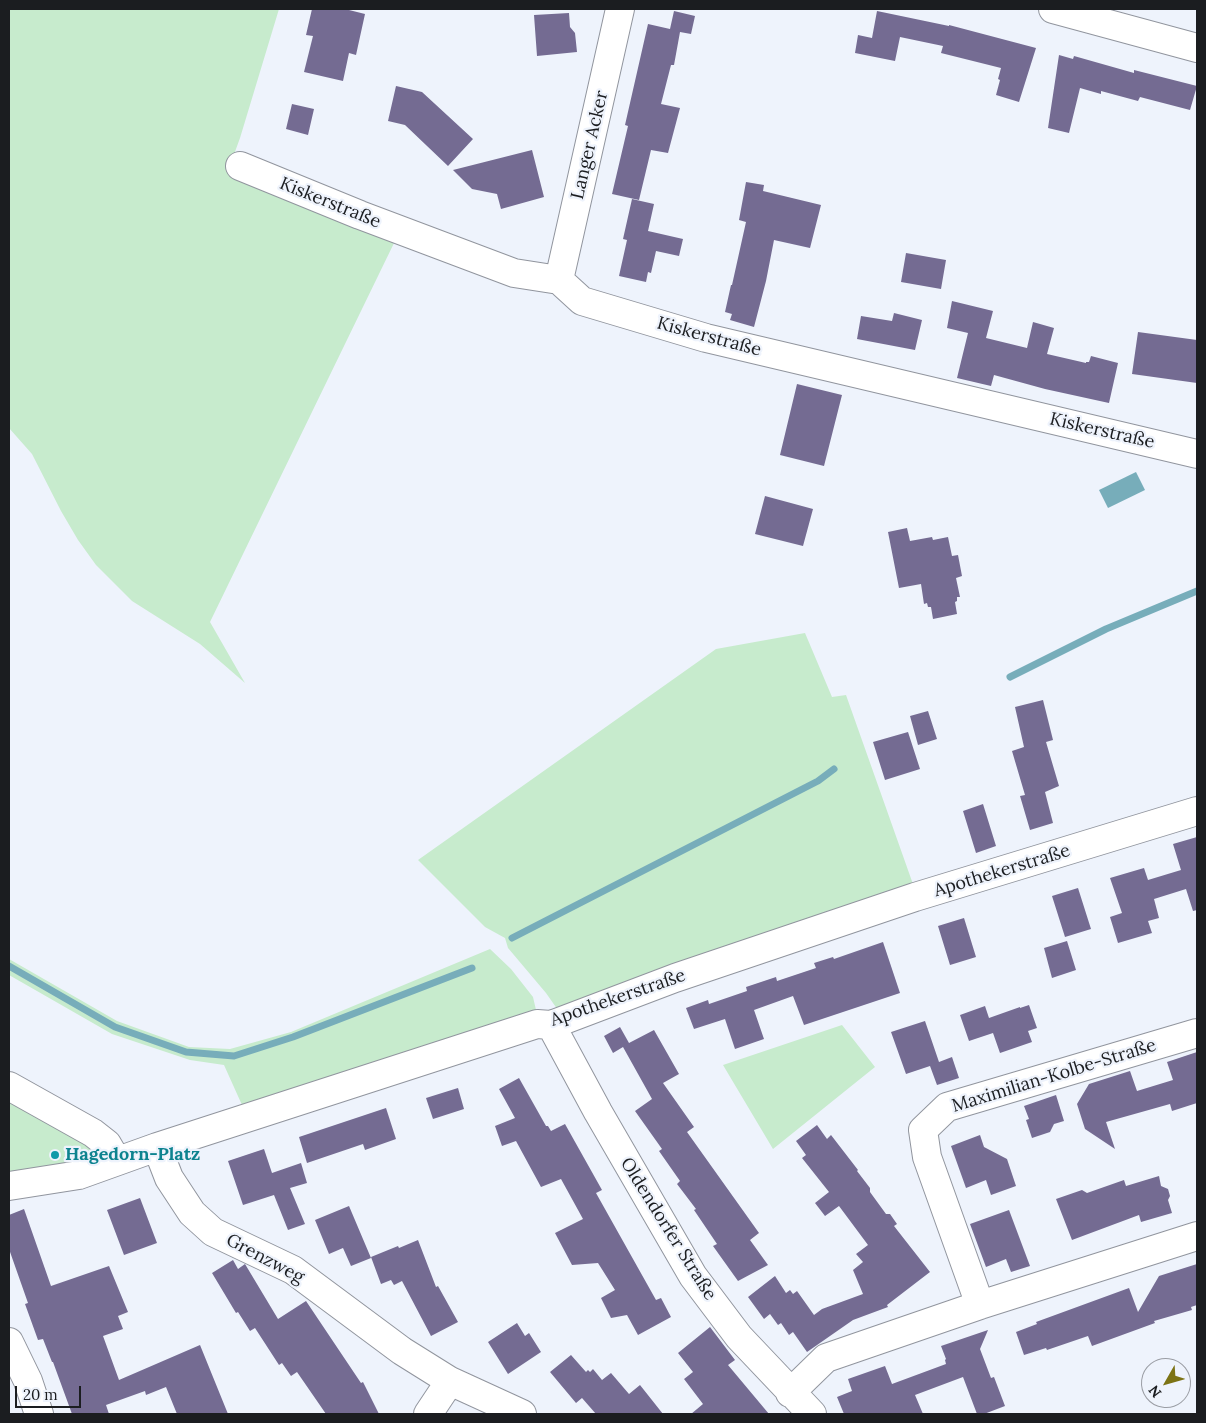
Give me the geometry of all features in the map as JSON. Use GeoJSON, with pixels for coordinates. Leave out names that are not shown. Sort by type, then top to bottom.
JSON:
{"type":"FeatureCollection","features":[{"type":"Feature","properties":{"kind":"street","name":"Langer Acker"},"geometry":{"type":"LineString","coordinates":[[559,280],[620,9]]}},
{"type":"Feature","properties":{"kind":"street"},"geometry":{"type":"LineString","coordinates":[[1053,9],[1197,48]]}},
{"type":"Feature","properties":{"kind":"street","name":"Kiskerstraße"},"geometry":{"type":"LineString","coordinates":[[240,166],[360,215],[514,273],[559,280],[582,302],[706,338],[1197,454]]}},
{"type":"Feature","properties":{"kind":"street","name":"Apothekerstraße"},"geometry":{"type":"LineString","coordinates":[[9,1186],[71,1177],[157,1147],[537,1024],[551,1025],[675,978],[915,897],[1197,811]]}},
{"type":"Feature","properties":{"kind":"street","name":"Oldendorfer Straße"},"geometry":{"type":"LineString","coordinates":[[551,1025],[598,1112],[693,1276],[739,1337],[790,1393],[812,1414]]}},
{"type":"Feature","properties":{"kind":"street","name":"Maximilian-Kolbe-Straße"},"geometry":{"type":"LineString","coordinates":[[980,1305],[927,1157],[923,1130],[947,1107],[1197,1033]]}},
{"type":"Feature","properties":{"kind":"street"},"geometry":{"type":"LineString","coordinates":[[9,1086],[93,1133],[107,1144],[117,1161]]}},
{"type":"Feature","properties":{"kind":"street","name":"Grenzweg"},"geometry":{"type":"LineString","coordinates":[[157,1147],[169,1178],[192,1213],[213,1232],[293,1270],[402,1351],[450,1381],[522,1414]]}},
{"type":"Feature","properties":{"kind":"street"},"geometry":{"type":"LineString","coordinates":[[790,1393],[826,1358],[980,1305],[1197,1236]]}},
{"type":"Feature","properties":{"kind":"street"},"geometry":{"type":"LineString","coordinates":[[9,1342],[28,1381],[39,1414]]}},
{"type":"Feature","properties":{"kind":"street"},"geometry":{"type":"LineString","coordinates":[[428,1414],[450,1381]]}},
{"type":"Feature","properties":{"kind":"green space"},"geometry":{"type":"Polygon","coordinates":[[[9,9],[279,9],[240,138],[228,171],[395,241],[210,622],[245,683],[200,644],[132,601],[96,565],[78,540],[61,511],[32,454],[9,428],[9,9]]]}},
{"type":"Feature","properties":{"kind":"green space"},"geometry":{"type":"Polygon","coordinates":[[[805,633],[832,697],[846,695],[914,887],[560,1013],[546,993],[508,948],[505,938],[485,927],[418,860],[716,649],[805,633]]]}},
{"type":"Feature","properties":{"kind":"green space"},"geometry":{"type":"Polygon","coordinates":[[[490,949],[511,969],[533,997],[536,1010],[242,1105],[224,1065],[190,1060],[112,1034],[9,975],[9,959],[117,1021],[189,1047],[230,1049],[291,1032],[490,949]]]}},
{"type":"Feature","properties":{"kind":"green space"},"geometry":{"type":"Polygon","coordinates":[[[842,1025],[875,1067],[773,1149],[723,1065],[842,1025]]]}},
{"type":"Feature","properties":{"kind":"green space"},"geometry":{"type":"Polygon","coordinates":[[[9,1093],[94,1147],[93,1156],[68,1167],[9,1175],[9,1093]]]}},
{"type":"Feature","properties":{"kind":"water"},"geometry":{"type":"Polygon","coordinates":[[[1136,472],[1145,490],[1108,508],[1099,490],[1136,472]]]}},
{"type":"Feature","properties":{"kind":"building"},"geometry":{"type":"Polygon","coordinates":[[[312,9],[345,9],[365,14],[356,55],[349,53],[343,81],[304,72],[313,36],[306,35],[312,9]]]}},
{"type":"Feature","properties":{"kind":"building"},"geometry":{"type":"Polygon","coordinates":[[[674,11],[695,16],[691,34],[680,32],[674,65],[671,65],[661,104],[680,108],[668,153],[651,150],[639,200],[612,194],[628,126],[625,125],[648,24],[670,29],[674,11]]]}},
{"type":"Feature","properties":{"kind":"building"},"geometry":{"type":"Polygon","coordinates":[[[877,11],[949,25],[1036,48],[1019,102],[996,95],[1001,68],[941,53],[943,46],[900,37],[895,61],[855,53],[858,35],[872,38],[877,11]]]}},
{"type":"Feature","properties":{"kind":"building"},"geometry":{"type":"Polygon","coordinates":[[[569,13],[570,27],[575,33],[577,52],[537,56],[534,15],[569,13]]]}},
{"type":"Feature","properties":{"kind":"building"},"geometry":{"type":"Polygon","coordinates":[[[1059,55],[1073,59],[1074,56],[1134,73],[1134,70],[1197,86],[1190,110],[1140,97],[1138,101],[1101,91],[1101,94],[1080,88],[1069,133],[1048,128],[1059,55]]]}},
{"type":"Feature","properties":{"kind":"building"},"geometry":{"type":"Polygon","coordinates":[[[396,86],[422,92],[473,139],[448,166],[405,125],[388,121],[396,86]]]}},
{"type":"Feature","properties":{"kind":"building"},"geometry":{"type":"Polygon","coordinates":[[[292,104],[314,109],[308,135],[286,129],[292,104]]]}},
{"type":"Feature","properties":{"kind":"building"},"geometry":{"type":"Polygon","coordinates":[[[532,150],[544,197],[501,209],[497,194],[472,189],[453,170],[532,150]]]}},
{"type":"Feature","properties":{"kind":"building"},"geometry":{"type":"Polygon","coordinates":[[[746,182],[764,185],[763,191],[821,205],[810,248],[774,240],[754,327],[730,320],[732,314],[725,312],[746,222],[739,220],[746,182]]]}},
{"type":"Feature","properties":{"kind":"building"},"geometry":{"type":"Polygon","coordinates":[[[632,199],[654,204],[648,231],[683,239],[679,256],[656,251],[651,273],[648,272],[646,282],[619,276],[627,240],[623,239],[632,199]]]}},
{"type":"Feature","properties":{"kind":"building"},"geometry":{"type":"Polygon","coordinates":[[[906,253],[946,260],[941,289],[901,282],[906,253]]]}},
{"type":"Feature","properties":{"kind":"building"},"geometry":{"type":"Polygon","coordinates":[[[952,301],[993,311],[986,338],[1027,348],[1033,322],[1054,328],[1047,354],[1086,363],[1089,362],[1091,356],[1118,363],[1109,403],[1045,389],[994,375],[991,386],[957,378],[968,333],[947,328],[952,301]]]}},
{"type":"Feature","properties":{"kind":"building"},"geometry":{"type":"Polygon","coordinates":[[[894,313],[922,320],[915,350],[857,339],[861,316],[892,321],[894,313]]]}},
{"type":"Feature","properties":{"kind":"building"},"geometry":{"type":"Polygon","coordinates":[[[1138,332],[1197,340],[1197,383],[1132,374],[1138,332]]]}},
{"type":"Feature","properties":{"kind":"building"},"geometry":{"type":"Polygon","coordinates":[[[797,384],[842,395],[824,466],[780,455],[797,384]]]}},
{"type":"Feature","properties":{"kind":"building"},"geometry":{"type":"Polygon","coordinates":[[[765,496],[813,509],[803,546],[755,534],[765,496]]]}},
{"type":"Feature","properties":{"kind":"building"},"geometry":{"type":"Polygon","coordinates":[[[907,528],[910,541],[932,537],[933,540],[948,537],[952,556],[958,555],[962,576],[956,578],[960,597],[957,597],[955,602],[957,614],[933,619],[931,607],[928,607],[927,603],[924,604],[921,584],[899,588],[888,532],[907,528]]]}},
{"type":"Feature","properties":{"kind":"building"},"geometry":{"type":"Polygon","coordinates":[[[1043,700],[1053,740],[1046,742],[1059,786],[1045,792],[1053,823],[1030,830],[1020,796],[1025,795],[1012,751],[1024,747],[1015,707],[1043,700]]]}},
{"type":"Feature","properties":{"kind":"building"},"geometry":{"type":"Polygon","coordinates":[[[928,711],[937,739],[918,745],[910,716],[928,711]]]}},
{"type":"Feature","properties":{"kind":"building"},"geometry":{"type":"Polygon","coordinates":[[[908,732],[920,769],[885,780],[873,742],[908,732]]]}},
{"type":"Feature","properties":{"kind":"building"},"geometry":{"type":"Polygon","coordinates":[[[983,804],[996,846],[976,853],[963,811],[983,804]]]}},
{"type":"Feature","properties":{"kind":"building"},"geometry":{"type":"Polygon","coordinates":[[[1197,837],[1197,910],[1193,911],[1186,889],[1154,899],[1159,918],[1148,921],[1152,933],[1118,943],[1110,917],[1122,913],[1110,878],[1144,868],[1148,880],[1181,870],[1173,844],[1197,837]]]}},
{"type":"Feature","properties":{"kind":"building"},"geometry":{"type":"Polygon","coordinates":[[[1078,888],[1091,929],[1065,937],[1052,896],[1078,888]]]}},
{"type":"Feature","properties":{"kind":"building"},"geometry":{"type":"Polygon","coordinates":[[[964,918],[976,957],[950,965],[938,926],[964,918]]]}},
{"type":"Feature","properties":{"kind":"building"},"geometry":{"type":"Polygon","coordinates":[[[1067,941],[1076,970],[1052,978],[1044,948],[1067,941]]]}},
{"type":"Feature","properties":{"kind":"building"},"geometry":{"type":"Polygon","coordinates":[[[883,942],[900,993],[804,1025],[793,996],[754,1010],[764,1039],[735,1049],[725,1019],[694,1029],[686,1008],[708,1000],[709,1004],[747,991],[746,987],[776,977],[777,981],[816,968],[814,963],[833,957],[834,959],[883,942]]]}},
{"type":"Feature","properties":{"kind":"building"},"geometry":{"type":"Polygon","coordinates":[[[1029,1005],[1037,1028],[1028,1031],[1032,1042],[1000,1053],[993,1033],[969,1041],[960,1015],[985,1006],[989,1018],[1029,1005]]]}},
{"type":"Feature","properties":{"kind":"building"},"geometry":{"type":"Polygon","coordinates":[[[925,1021],[939,1062],[952,1057],[959,1078],[937,1085],[930,1066],[906,1074],[891,1032],[925,1021]]]}},
{"type":"Feature","properties":{"kind":"building"},"geometry":{"type":"Polygon","coordinates":[[[620,1027],[629,1043],[654,1030],[679,1074],[663,1083],[694,1127],[687,1132],[759,1233],[750,1240],[768,1265],[738,1281],[713,1246],[717,1244],[694,1210],[696,1209],[677,1184],[680,1181],[659,1151],[662,1149],[635,1111],[652,1099],[623,1047],[613,1053],[604,1036],[620,1027]]]}},
{"type":"Feature","properties":{"kind":"building"},"geometry":{"type":"Polygon","coordinates":[[[1197,1052],[1197,1103],[1172,1111],[1170,1104],[1106,1122],[1115,1149],[1085,1129],[1077,1104],[1089,1084],[1130,1071],[1137,1091],[1173,1080],[1167,1062],[1197,1052]]]}},
{"type":"Feature","properties":{"kind":"building"},"geometry":{"type":"Polygon","coordinates":[[[519,1078],[546,1126],[551,1131],[565,1124],[602,1190],[596,1193],[656,1300],[661,1298],[671,1317],[638,1335],[627,1315],[611,1318],[601,1298],[615,1290],[598,1263],[572,1265],[555,1233],[583,1219],[561,1179],[541,1187],[516,1141],[502,1146],[495,1126],[515,1118],[499,1089],[519,1078]]]}},
{"type":"Feature","properties":{"kind":"building"},"geometry":{"type":"Polygon","coordinates":[[[458,1088],[464,1109],[433,1119],[426,1098],[458,1088]]]}},
{"type":"Feature","properties":{"kind":"building"},"geometry":{"type":"Polygon","coordinates":[[[1056,1095],[1064,1121],[1054,1124],[1050,1132],[1032,1138],[1026,1120],[1029,1119],[1024,1106],[1056,1095]]]}},
{"type":"Feature","properties":{"kind":"building"},"geometry":{"type":"Polygon","coordinates":[[[386,1108],[396,1139],[365,1150],[363,1144],[307,1163],[299,1137],[386,1108]]]}},
{"type":"Feature","properties":{"kind":"building"},"geometry":{"type":"Polygon","coordinates":[[[817,1125],[827,1139],[831,1135],[858,1170],[870,1188],[870,1192],[886,1214],[890,1214],[897,1224],[894,1226],[930,1272],[887,1305],[888,1307],[853,1320],[807,1352],[793,1332],[789,1335],[781,1323],[778,1325],[770,1314],[764,1319],[748,1297],[775,1276],[786,1293],[790,1290],[793,1294],[797,1291],[814,1315],[822,1309],[863,1294],[853,1270],[863,1262],[856,1254],[868,1245],[839,1206],[825,1216],[815,1203],[829,1192],[802,1158],[806,1155],[796,1141],[817,1125]]]}},
{"type":"Feature","properties":{"kind":"building"},"geometry":{"type":"Polygon","coordinates":[[[980,1135],[984,1147],[1007,1159],[1016,1186],[991,1195],[986,1180],[966,1188],[951,1146],[980,1135]]]}},
{"type":"Feature","properties":{"kind":"building"},"geometry":{"type":"Polygon","coordinates":[[[264,1149],[272,1173],[301,1163],[307,1183],[290,1188],[305,1224],[288,1230],[274,1195],[243,1205],[228,1161],[264,1149]]]}},
{"type":"Feature","properties":{"kind":"building"},"geometry":{"type":"Polygon","coordinates":[[[1159,1176],[1161,1186],[1168,1189],[1170,1196],[1168,1200],[1172,1213],[1141,1222],[1139,1215],[1072,1240],[1056,1199],[1082,1190],[1087,1193],[1124,1180],[1126,1186],[1159,1176]]]}},
{"type":"Feature","properties":{"kind":"building"},"geometry":{"type":"Polygon","coordinates":[[[140,1198],[157,1243],[124,1255],[107,1210],[140,1198]]]}},
{"type":"Feature","properties":{"kind":"building"},"geometry":{"type":"Polygon","coordinates":[[[349,1206],[371,1258],[351,1266],[343,1248],[329,1254],[315,1220],[349,1206]]]}},
{"type":"Feature","properties":{"kind":"building"},"geometry":{"type":"Polygon","coordinates":[[[24,1209],[51,1286],[109,1266],[128,1312],[118,1316],[123,1329],[103,1336],[119,1380],[200,1345],[228,1414],[177,1414],[166,1387],[146,1395],[145,1391],[106,1405],[109,1414],[72,1414],[43,1339],[38,1340],[25,1304],[28,1303],[9,1249],[9,1215],[24,1209]]]}},
{"type":"Feature","properties":{"kind":"building"},"geometry":{"type":"Polygon","coordinates":[[[1009,1210],[1030,1266],[1011,1272],[1006,1259],[986,1267],[970,1224],[1009,1210]]]}},
{"type":"Feature","properties":{"kind":"building"},"geometry":{"type":"Polygon","coordinates":[[[418,1240],[436,1287],[438,1286],[458,1322],[431,1336],[402,1281],[394,1285],[391,1280],[381,1284],[371,1257],[418,1240]]]}},
{"type":"Feature","properties":{"kind":"building"},"geometry":{"type":"Polygon","coordinates":[[[233,1260],[238,1269],[245,1264],[278,1319],[306,1301],[361,1383],[363,1382],[379,1414],[326,1414],[297,1372],[291,1376],[282,1363],[279,1365],[255,1328],[250,1331],[238,1312],[236,1313],[212,1273],[233,1260]]]}},
{"type":"Feature","properties":{"kind":"building"},"geometry":{"type":"Polygon","coordinates":[[[1197,1264],[1197,1305],[1191,1307],[1192,1310],[1154,1321],[1155,1323],[1092,1346],[1088,1336],[1047,1350],[1046,1348],[1024,1355],[1016,1332],[1037,1324],[1036,1322],[1129,1288],[1138,1312],[1159,1276],[1197,1264]]]}},
{"type":"Feature","properties":{"kind":"building"},"geometry":{"type":"Polygon","coordinates":[[[517,1323],[525,1336],[529,1333],[541,1352],[508,1374],[488,1342],[517,1323]]]}},
{"type":"Feature","properties":{"kind":"building"},"geometry":{"type":"Polygon","coordinates":[[[710,1327],[735,1360],[728,1365],[769,1414],[691,1414],[703,1404],[684,1379],[693,1372],[678,1353],[710,1327]]]}},
{"type":"Feature","properties":{"kind":"building"},"geometry":{"type":"Polygon","coordinates":[[[988,1330],[980,1349],[991,1378],[994,1377],[1005,1406],[984,1414],[977,1414],[963,1377],[915,1395],[923,1414],[844,1414],[837,1397],[852,1391],[848,1379],[885,1366],[892,1384],[946,1364],[941,1346],[988,1330]]]}},
{"type":"Feature","properties":{"kind":"building"},"geometry":{"type":"Polygon","coordinates":[[[571,1355],[586,1372],[588,1370],[590,1372],[593,1369],[602,1380],[611,1373],[629,1394],[640,1385],[663,1414],[596,1414],[582,1398],[576,1403],[550,1372],[571,1355]]]}},
{"type":"Feature","properties":{"kind":"waterway"},"geometry":{"type":"LineString","coordinates":[[1010,677],[1106,629],[1197,591]]}},
{"type":"Feature","properties":{"kind":"waterway"},"geometry":{"type":"LineString","coordinates":[[512,938],[818,781],[834,769]]}},
{"type":"Feature","properties":{"kind":"waterway"},"geometry":{"type":"LineString","coordinates":[[9,966],[115,1027],[186,1052],[234,1056],[293,1037],[472,968]]}},
{"type":"Feature","properties":{"kind":"place","name":"Hagedorn-Platz"},"geometry":{"type":"Point","coordinates":[55,1155]}}]}
